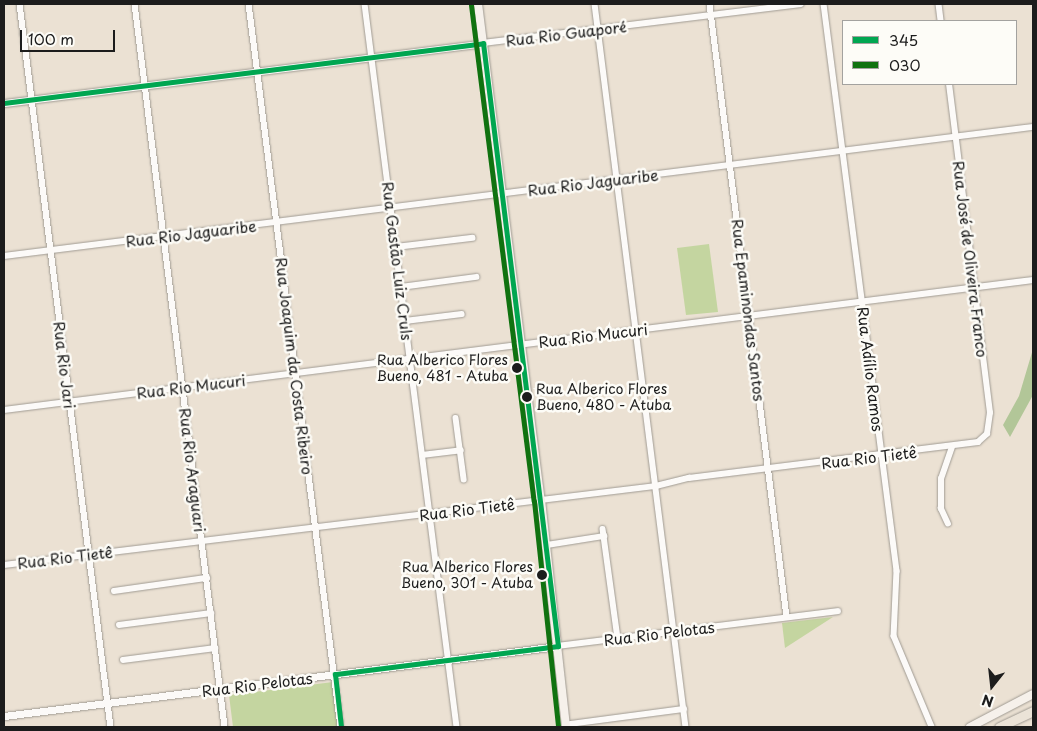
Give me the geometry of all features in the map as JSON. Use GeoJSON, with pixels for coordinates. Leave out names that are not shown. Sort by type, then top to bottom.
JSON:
{"type":"FeatureCollection","features":[{"type":"Feature","properties":{"kind":"highway"},"geometry":{"type":"LineString","coordinates":[[999,727],[1033,711]]}},
{"type":"Feature","properties":{"kind":"main road"},"geometry":{"type":"LineString","coordinates":[[478,4],[569,726]]}},
{"type":"Feature","properties":{"kind":"main road"},"geometry":{"type":"LineString","coordinates":[[970,727],[1033,694]]}},
{"type":"Feature","properties":{"kind":"street","name":"Rua Rio Jari"},"geometry":{"type":"LineString","coordinates":[[20,4],[111,727]]}},
{"type":"Feature","properties":{"kind":"street","name":"Rua Rio Araguari"},"geometry":{"type":"LineString","coordinates":[[135,4],[225,727]]}},
{"type":"Feature","properties":{"kind":"street","name":"Rua Joaquim da Costa Ribeiro"},"geometry":{"type":"LineString","coordinates":[[249,4],[341,727]]}},
{"type":"Feature","properties":{"kind":"street","name":"Rua Gastão Luiz Cruls"},"geometry":{"type":"LineString","coordinates":[[365,4],[457,727]]}},
{"type":"Feature","properties":{"kind":"street"},"geometry":{"type":"LineString","coordinates":[[595,4],[686,727]]}},
{"type":"Feature","properties":{"kind":"street","name":"Rua Epaminondas Santos"},"geometry":{"type":"LineString","coordinates":[[710,4],[787,617]]}},
{"type":"Feature","properties":{"kind":"street","name":"Rua Rio Guaporé"},"geometry":{"type":"LineString","coordinates":[[4,103],[712,15],[767,6],[801,4]]}},
{"type":"Feature","properties":{"kind":"street","name":"Rua Adílio Ramos"},"geometry":{"type":"LineString","coordinates":[[824,4],[897,571],[894,636],[932,727]]}},
{"type":"Feature","properties":{"kind":"street"},"geometry":{"type":"LineString","coordinates":[[939,4],[941,20]]}},
{"type":"Feature","properties":{"kind":"street","name":"Rua José de Oliveira Franco"},"geometry":{"type":"LineString","coordinates":[[949,85],[990,413],[987,434]]}},
{"type":"Feature","properties":{"kind":"street","name":"Rua Rio Jaguaribe"},"geometry":{"type":"LineString","coordinates":[[4,256],[1033,127]]}},
{"type":"Feature","properties":{"kind":"street"},"geometry":{"type":"LineString","coordinates":[[396,248],[472,238]]}},
{"type":"Feature","properties":{"kind":"street"},"geometry":{"type":"LineString","coordinates":[[401,287],[476,277]]}},
{"type":"Feature","properties":{"kind":"street","name":"Rua Rio Mucuri"},"geometry":{"type":"LineString","coordinates":[[4,410],[1033,280]]}},
{"type":"Feature","properties":{"kind":"street"},"geometry":{"type":"LineString","coordinates":[[405,321],[462,314]]}},
{"type":"Feature","properties":{"kind":"street"},"geometry":{"type":"LineString","coordinates":[[456,418],[464,479]]}},
{"type":"Feature","properties":{"kind":"street","name":"Rua Rio Tietê"},"geometry":{"type":"LineString","coordinates":[[4,565],[656,486],[690,478],[952,447],[972,444],[987,434]]}},
{"type":"Feature","properties":{"kind":"street"},"geometry":{"type":"LineString","coordinates":[[948,524],[941,509],[941,479],[952,447]]}},
{"type":"Feature","properties":{"kind":"street"},"geometry":{"type":"LineString","coordinates":[[422,455],[461,450]]}},
{"type":"Feature","properties":{"kind":"street"},"geometry":{"type":"LineString","coordinates":[[603,529],[618,638]]}},
{"type":"Feature","properties":{"kind":"street"},"geometry":{"type":"LineString","coordinates":[[547,545],[604,536]]}},
{"type":"Feature","properties":{"kind":"street"},"geometry":{"type":"LineString","coordinates":[[114,591],[207,578]]}},
{"type":"Feature","properties":{"kind":"street","name":"Rua Rio Pelotas"},"geometry":{"type":"LineString","coordinates":[[4,716],[838,611]]}},
{"type":"Feature","properties":{"kind":"street"},"geometry":{"type":"LineString","coordinates":[[119,625],[211,613]]}},
{"type":"Feature","properties":{"kind":"street"},"geometry":{"type":"LineString","coordinates":[[123,660],[215,648]]}},
{"type":"Feature","properties":{"kind":"street"},"geometry":{"type":"LineString","coordinates":[[569,726],[684,709]]}},
{"type":"Feature","properties":{"kind":"green space"},"geometry":{"type":"Polygon","coordinates":[[[709,244],[718,312],[686,315],[677,248],[709,244]]]}},
{"type":"Feature","properties":{"kind":"green space"},"geometry":{"type":"Polygon","coordinates":[[[1033,349],[1033,395],[1010,437],[1003,425],[1019,396],[1033,349]]]}},
{"type":"Feature","properties":{"kind":"green space"},"geometry":{"type":"Polygon","coordinates":[[[833,617],[785,648],[782,623],[833,617]]]}},
{"type":"Feature","properties":{"kind":"green space"},"geometry":{"type":"Polygon","coordinates":[[[333,682],[338,727],[233,727],[229,695],[333,682]]]}},
{"type":"Feature","properties":{"kind":"transit line","name":"030"},"geometry":{"type":"LineString","coordinates":[[471,5],[534,501],[558,727]]}},
{"type":"Feature","properties":{"kind":"transit line","name":"345"},"geometry":{"type":"LineString","coordinates":[[4,103],[483,43],[558,646],[335,674],[341,727]]}},
{"type":"Feature","properties":{"kind":"place","name":"Rua Alberico Flores Bueno, 481 - Atuba"},"geometry":{"type":"Point","coordinates":[517,368]}},
{"type":"Feature","properties":{"kind":"place","name":"Rua Alberico Flores Bueno, 480 - Atuba"},"geometry":{"type":"Point","coordinates":[527,397]}},
{"type":"Feature","properties":{"kind":"place","name":"Rua Alberico Flores Bueno, 301 - Atuba"},"geometry":{"type":"Point","coordinates":[542,575]}}]}
